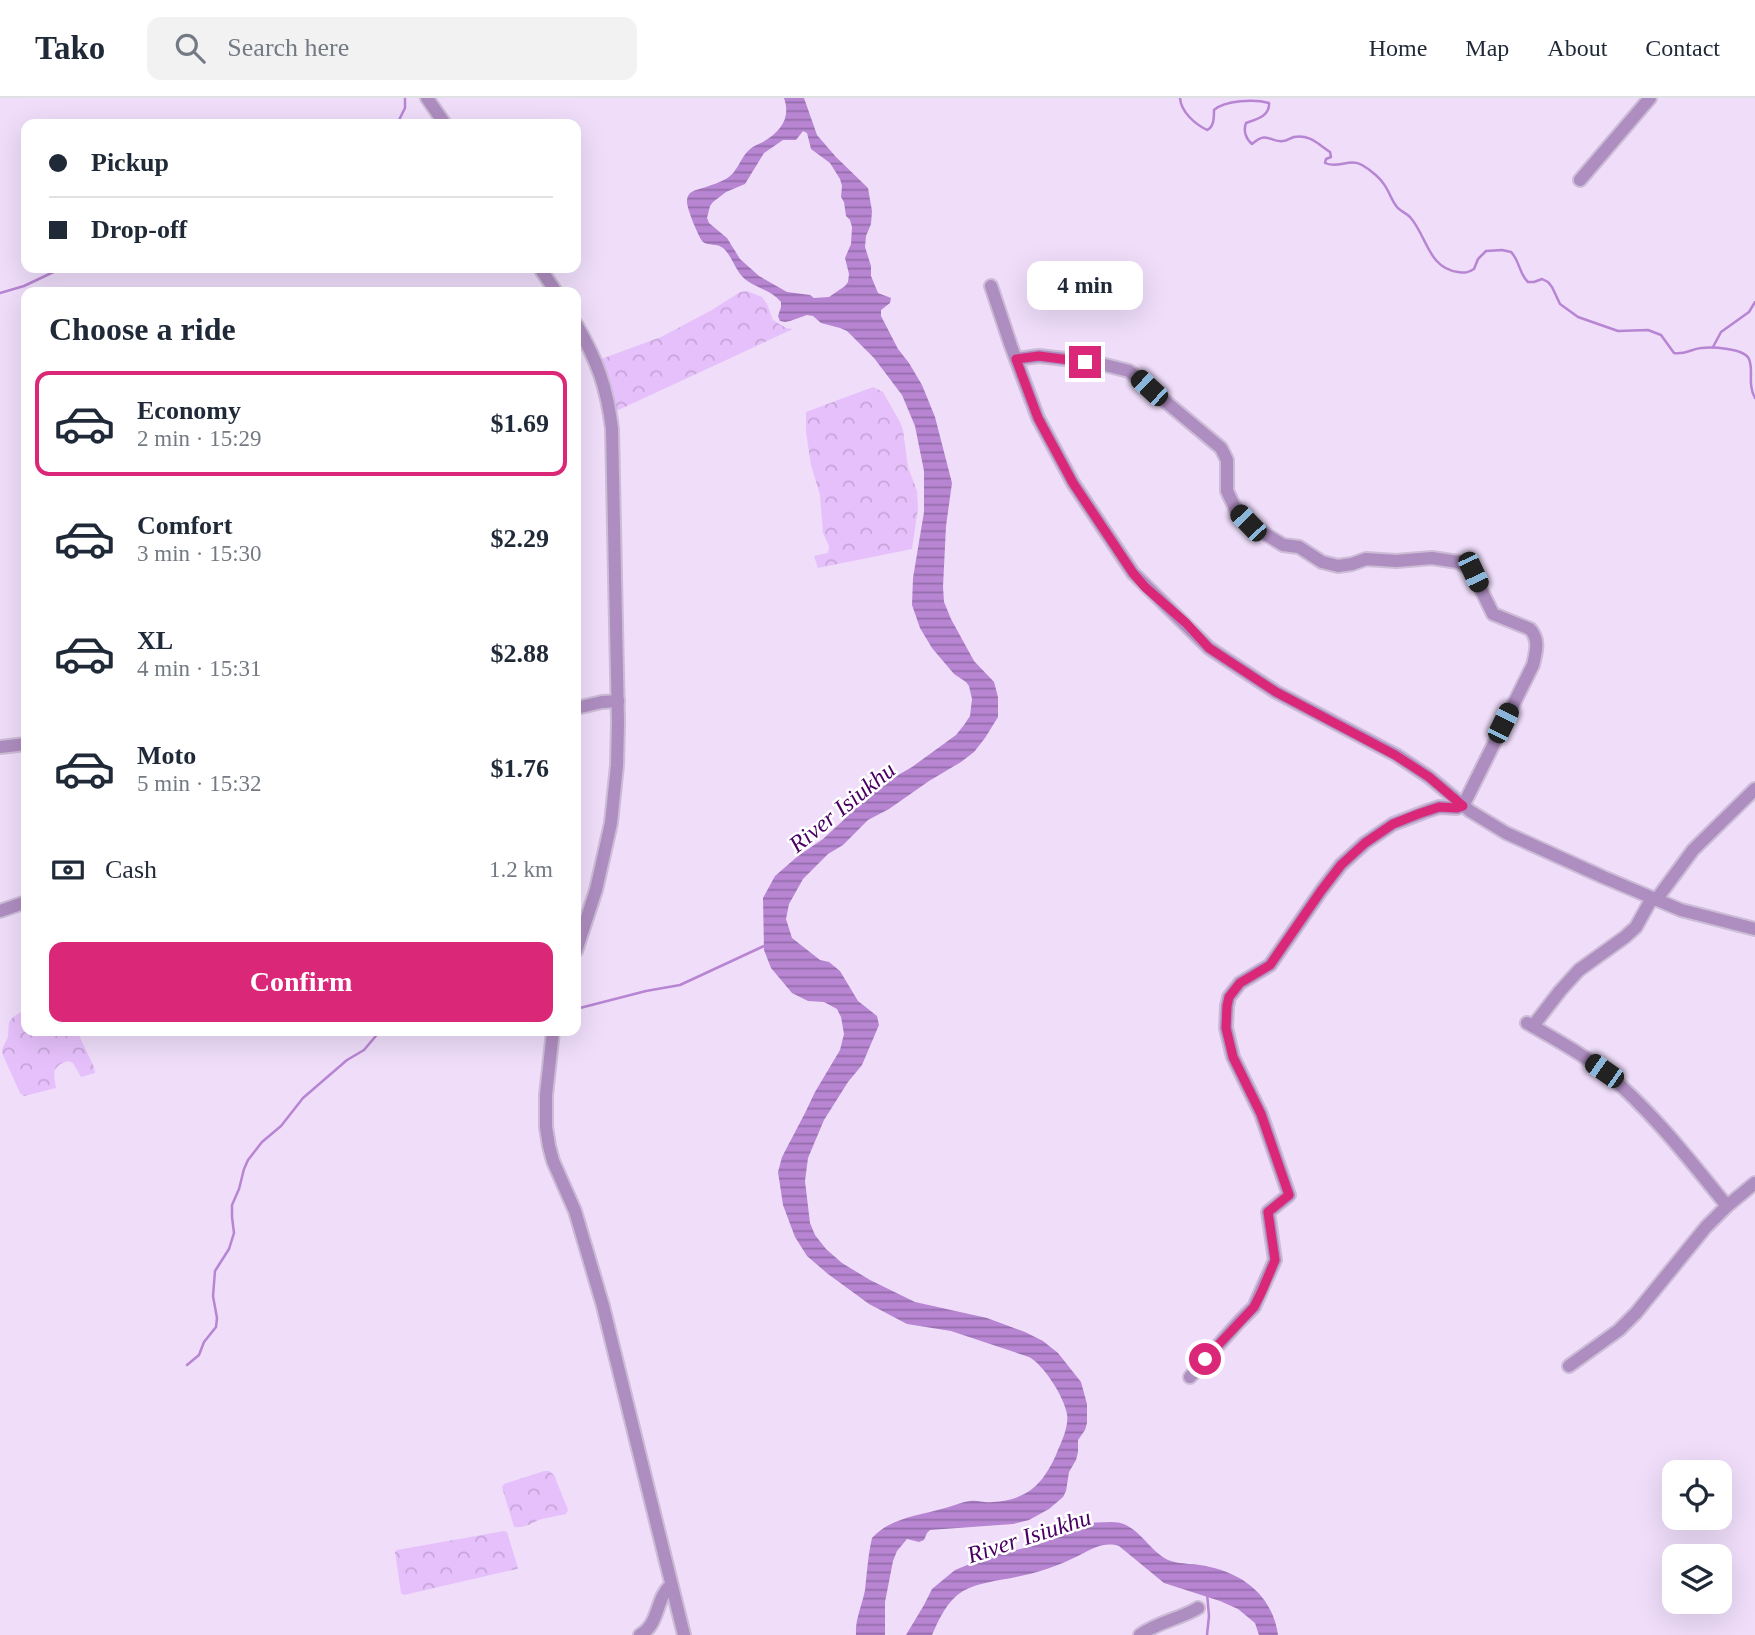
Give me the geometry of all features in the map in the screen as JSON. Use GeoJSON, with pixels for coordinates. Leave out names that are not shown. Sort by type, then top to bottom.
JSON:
{"type":"FeatureCollection","features":[{"type":"Feature","properties":{"kind":"street"},"geometry":{"type":"LineString","coordinates":[[427,98],[442,119]]}},
{"type":"Feature","properties":{"kind":"street"},"geometry":{"type":"LineString","coordinates":[[1580,180],[1650,98]]}},
{"type":"Feature","properties":{"kind":"street"},"geometry":{"type":"LineString","coordinates":[[991,286],[1038,418],[1073,483],[1133,573],[1209,648],[1276,692],[1395,755],[1429,777],[1475,815],[1506,833],[1681,910],[1755,929]]}},
{"type":"Feature","properties":{"kind":"street"},"geometry":{"type":"LineString","coordinates":[[581,333],[595,359],[609,409],[612,438],[618,701],[617,765],[611,823],[596,890],[581,936]]}},
{"type":"Feature","properties":{"kind":"street"},"geometry":{"type":"LineString","coordinates":[[1016,359],[1039,356],[1065,359],[1105,365],[1136,375],[1221,448],[1227,460],[1227,491],[1236,510],[1248,523],[1283,545],[1299,547],[1322,562],[1338,566],[1366,559],[1396,561],[1435,558],[1458,562],[1471,569],[1493,614],[1530,629],[1537,646],[1533,665],[1463,806],[1439,807],[1418,814],[1393,824],[1365,843],[1341,865],[1270,965],[1240,983],[1229,997],[1226,1028],[1233,1057],[1261,1114],[1289,1195],[1268,1212],[1275,1260],[1254,1307],[1190,1377]]}},
{"type":"Feature","properties":{"kind":"street"},"geometry":{"type":"LineString","coordinates":[[581,707],[618,701]]}},
{"type":"Feature","properties":{"kind":"street"},"geometry":{"type":"LineString","coordinates":[[0,747],[21,745]]}},
{"type":"Feature","properties":{"kind":"street"},"geometry":{"type":"LineString","coordinates":[[1727,1206],[1676,1144],[1604,1071],[1582,1054],[1530,1024],[1579,970],[1636,927],[1654,899],[1693,850],[1755,789]]}},
{"type":"Feature","properties":{"kind":"street"},"geometry":{"type":"LineString","coordinates":[[0,911],[21,904]]}},
{"type":"Feature","properties":{"kind":"street"},"geometry":{"type":"LineString","coordinates":[[553,1036],[546,1106],[549,1146],[575,1211],[603,1306],[684,1635]]}},
{"type":"Feature","properties":{"kind":"street"},"geometry":{"type":"LineString","coordinates":[[1569,1366],[1619,1330],[1706,1227],[1755,1183]]}},
{"type":"Feature","properties":{"kind":"street"},"geometry":{"type":"LineString","coordinates":[[640,1635],[650,1626],[657,1614],[662,1595],[671,1585]]}},
{"type":"Feature","properties":{"kind":"street"},"geometry":{"type":"LineString","coordinates":[[1140,1635],[1198,1608]]}},
{"type":"Feature","properties":{"kind":"green space"},"geometry":{"type":"Polygon","coordinates":[[[747,291],[762,297],[773,320],[793,329],[614,412],[601,359],[661,337],[740,292],[747,291]]]}},
{"type":"Feature","properties":{"kind":"green space"},"geometry":{"type":"Polygon","coordinates":[[[873,387],[883,392],[903,430],[908,467],[917,491],[918,508],[912,549],[818,568],[814,556],[828,553],[829,546],[823,533],[820,495],[811,465],[806,412],[873,387]]]}},
{"type":"Feature","properties":{"kind":"green space"},"geometry":{"type":"Polygon","coordinates":[[[21,1012],[21,1036],[79,1036],[95,1073],[81,1077],[69,1061],[55,1070],[56,1088],[24,1096],[20,1093],[2,1053],[8,1037],[9,1022],[21,1012]]]}},
{"type":"Feature","properties":{"kind":"green space"},"geometry":{"type":"Polygon","coordinates":[[[544,1471],[554,1475],[568,1510],[566,1514],[514,1527],[502,1487],[544,1471]]]}},
{"type":"Feature","properties":{"kind":"green space"},"geometry":{"type":"Polygon","coordinates":[[[507,1532],[517,1569],[404,1595],[401,1593],[395,1552],[397,1550],[507,1532]]]}},
{"type":"Feature","properties":{"kind":"shaded area"},"geometry":{"type":"Polygon","coordinates":[[[784,98],[804,98],[817,135],[868,188],[872,211],[865,247],[871,276],[878,293],[891,298],[890,303],[881,310],[881,316],[898,349],[922,385],[935,417],[952,483],[946,526],[944,602],[974,661],[994,682],[998,697],[998,717],[974,752],[868,820],[803,879],[789,904],[786,919],[792,938],[820,960],[829,962],[840,971],[858,1001],[877,1016],[879,1025],[862,1065],[824,1120],[808,1158],[805,1181],[810,1223],[826,1249],[842,1263],[870,1280],[915,1302],[987,1318],[1043,1341],[1058,1353],[1081,1382],[1087,1404],[1087,1423],[1078,1440],[1078,1452],[1069,1472],[1066,1491],[1049,1509],[1029,1520],[1013,1524],[930,1530],[924,1540],[919,1542],[907,1539],[893,1561],[885,1602],[885,1635],[856,1635],[872,1538],[888,1526],[906,1518],[967,1502],[1004,1501],[1032,1489],[1051,1466],[1066,1430],[1067,1414],[1052,1382],[1029,1357],[951,1331],[907,1324],[869,1304],[828,1274],[807,1256],[795,1237],[783,1205],[778,1172],[782,1157],[840,1050],[844,1034],[837,1009],[824,1002],[808,1001],[792,993],[771,968],[764,950],[763,898],[775,876],[823,839],[849,815],[867,793],[912,767],[956,735],[970,716],[972,699],[966,682],[954,674],[932,648],[920,628],[912,605],[913,578],[924,512],[924,471],[915,426],[902,395],[874,358],[847,331],[821,323],[813,316],[807,315],[790,321],[780,321],[778,316],[781,302],[745,279],[723,248],[703,242],[689,211],[687,198],[691,193],[730,176],[749,150],[779,129],[785,118],[784,98]],[[803,131],[796,140],[783,140],[764,153],[745,184],[726,192],[713,202],[707,218],[709,223],[727,238],[740,259],[759,276],[787,292],[814,298],[829,297],[848,282],[845,258],[851,244],[852,227],[841,197],[840,179],[830,163],[811,149],[807,133],[803,131]]]}},
{"type":"Feature","properties":{"kind":"shaded area"},"geometry":{"type":"Polygon","coordinates":[[[1089,1522],[1121,1523],[1168,1560],[1223,1571],[1246,1582],[1264,1599],[1278,1635],[1259,1635],[1255,1623],[1238,1609],[1164,1583],[1119,1546],[1108,1544],[1040,1571],[969,1588],[957,1595],[948,1605],[932,1635],[906,1635],[932,1589],[955,1570],[987,1557],[1037,1545],[1089,1522]]]}},
{"type":"Feature","properties":{"kind":"waterway"},"geometry":{"type":"LineString","coordinates":[[400,119],[405,108],[405,98]]}},
{"type":"Feature","properties":{"kind":"waterway"},"geometry":{"type":"LineString","coordinates":[[1180,98],[1189,117],[1207,130],[1214,119],[1214,110],[1225,104],[1240,101],[1269,103],[1265,114],[1246,123],[1246,135],[1252,144],[1265,137],[1279,141],[1304,137],[1330,152],[1331,157],[1326,159],[1325,163],[1357,163],[1365,167],[1381,181],[1397,207],[1410,217],[1434,258],[1448,269],[1465,273],[1474,269],[1478,259],[1486,251],[1511,252],[1528,282],[1542,279],[1548,282],[1560,304],[1578,317],[1618,331],[1648,330],[1661,335],[1674,353],[1701,348],[1741,352],[1749,359],[1751,387],[1755,398]]}},
{"type":"Feature","properties":{"kind":"waterway"},"geometry":{"type":"LineString","coordinates":[[0,293],[24,286],[51,273]]}},
{"type":"Feature","properties":{"kind":"waterway"},"geometry":{"type":"LineString","coordinates":[[1713,347],[1721,332],[1749,312],[1755,302]]}},
{"type":"Feature","properties":{"kind":"waterway"},"geometry":{"type":"LineString","coordinates":[[581,1008],[680,985],[764,946]]}},
{"type":"Feature","properties":{"kind":"waterway"},"geometry":{"type":"LineString","coordinates":[[187,1365],[199,1355],[204,1342],[216,1327],[213,1296],[215,1271],[229,1249],[234,1233],[232,1205],[248,1160],[262,1142],[281,1126],[303,1098],[347,1060],[364,1050],[376,1036]]}},
{"type":"Feature","properties":{"kind":"waterway"},"geometry":{"type":"LineString","coordinates":[[1207,1593],[1207,1635]]}},
{"type":"Feature","properties":{"kind":"route"},"geometry":{"type":"LineString","coordinates":[[1085,362],[1039,356],[1016,359],[1038,418],[1073,483],[1133,573],[1209,648],[1276,692],[1395,755],[1429,777],[1463,806],[1439,807],[1418,814],[1393,824],[1365,843],[1341,865],[1270,965],[1240,983],[1229,997],[1226,1028],[1233,1057],[1261,1114],[1289,1195],[1268,1212],[1275,1260],[1254,1307],[1205,1359]]}},
{"type":"Feature","properties":{"kind":"water label","name":"River Isiukhu"},"geometry":{"type":"Point","coordinates":[842,807]}},
{"type":"Feature","properties":{"kind":"water label","name":"River Isiukhu"},"geometry":{"type":"Point","coordinates":[1029,1536]}}]}
